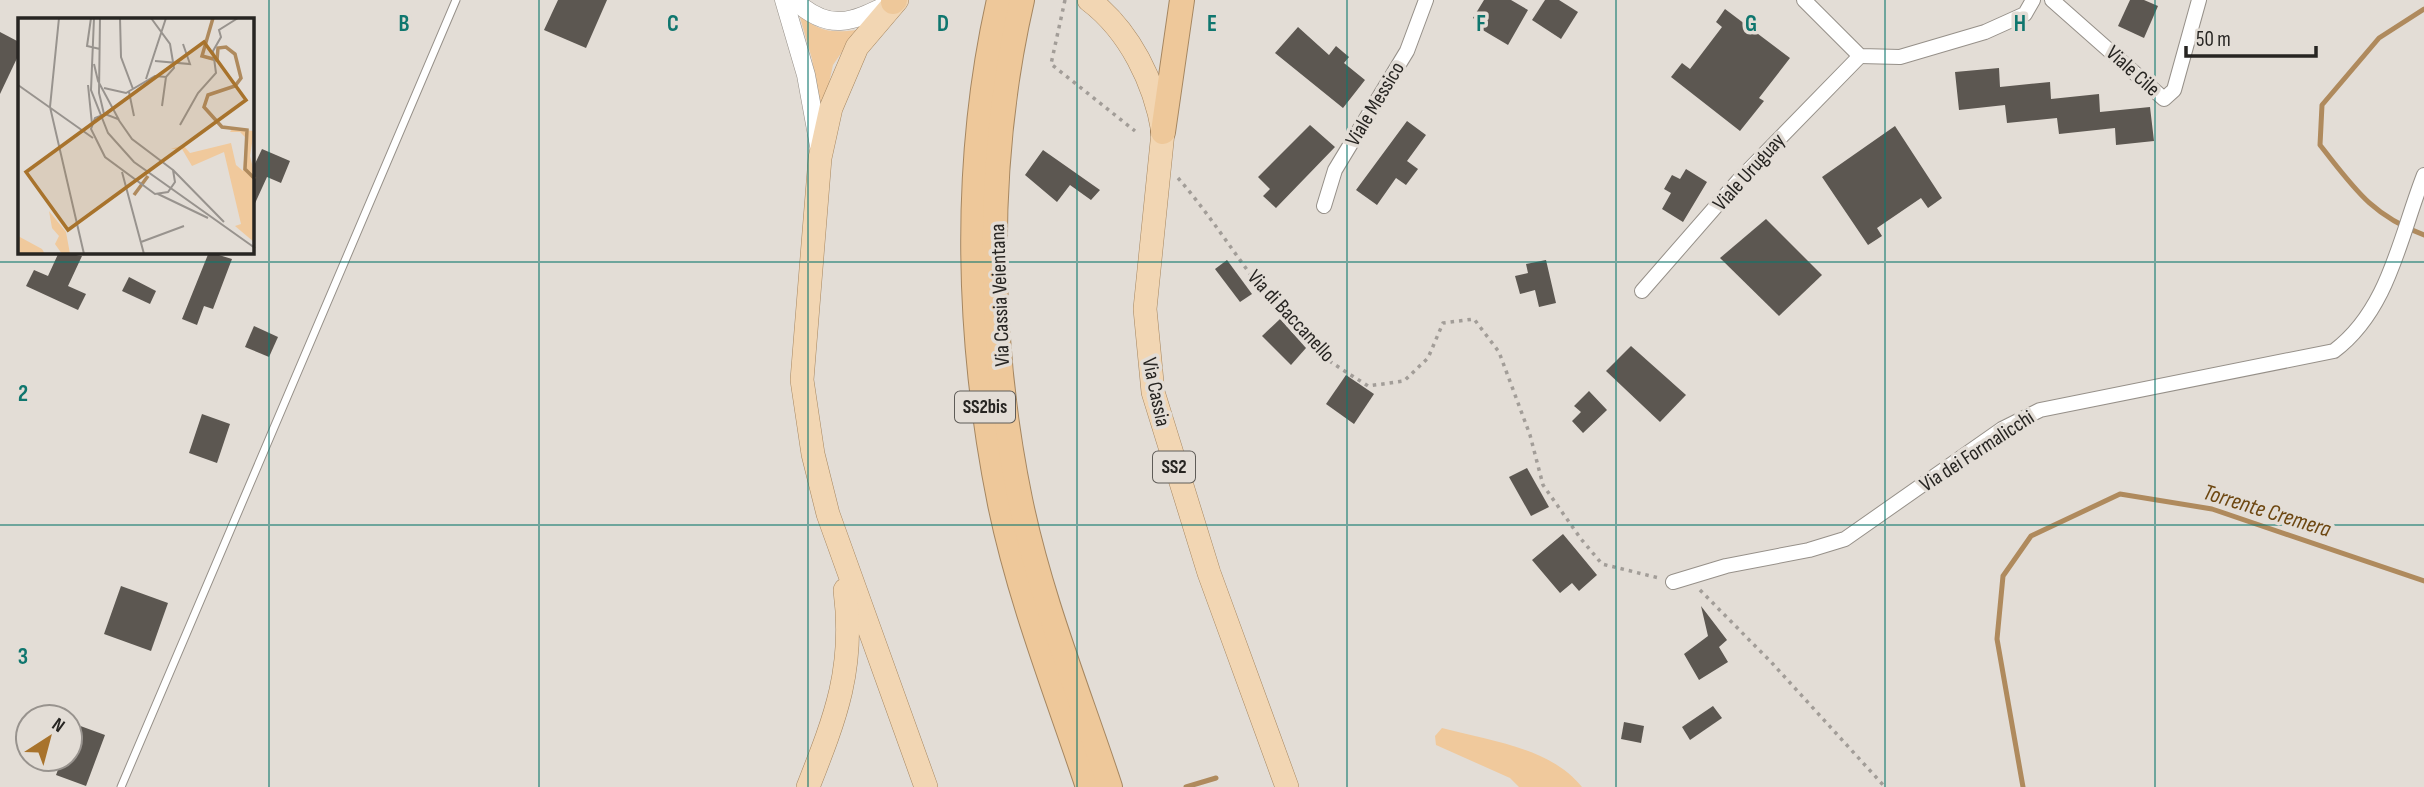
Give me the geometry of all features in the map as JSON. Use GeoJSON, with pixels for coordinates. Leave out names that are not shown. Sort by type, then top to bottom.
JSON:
{"type":"FeatureCollection","features":[{"type":"Feature","properties":{"kind":"highway","name":"SS2"},"geometry":{"type":"LineString","coordinates":[[1163,132],[1182,0]]}},
{"type":"Feature","properties":{"kind":"highway","name":"Via Cassia Veientana"},"geometry":{"type":"LineString","coordinates":[[1009,7],[983,96],[975,185],[975,292],[981,385],[1000,505],[1028,611],[1088,787]]}},
{"type":"Feature","properties":{"kind":"highway","name":"Via Cassia Veientana"},"geometry":{"type":"LineString","coordinates":[[1009,7],[997,188],[997,292],[1003,385],[1020,500],[1049,606],[1110,787]]}},
{"type":"Feature","properties":{"kind":"main road","name":"Via Cassia"},"geometry":{"type":"LineString","coordinates":[[1089,0],[1117,27],[1136,55],[1157,104],[1163,132],[1145,309],[1153,392],[1209,573],[1287,787]]}},
{"type":"Feature","properties":{"kind":"main road"},"geometry":{"type":"LineString","coordinates":[[895,1],[867,32],[848,63],[831,108],[820,158],[802,380],[817,473],[841,552],[926,787]]}},
{"type":"Feature","properties":{"kind":"main road"},"geometry":{"type":"LineString","coordinates":[[808,787],[840,697],[848,662],[850,627],[841,552]]}},
{"type":"Feature","properties":{"kind":"street"},"geometry":{"type":"LineString","coordinates":[[784,0],[810,92],[820,158]]}},
{"type":"Feature","properties":{"kind":"street"},"geometry":{"type":"LineString","coordinates":[[794,0],[820,19],[839,23],[857,19],[895,1]]}},
{"type":"Feature","properties":{"kind":"street","name":"Viale Messico"},"geometry":{"type":"LineString","coordinates":[[1324,206],[1335,170],[1407,51],[1426,0]]}},
{"type":"Feature","properties":{"kind":"street"},"geometry":{"type":"LineString","coordinates":[[1804,0],[1860,56],[1900,57],[1984,32],[2025,14],[2033,0]]}},
{"type":"Feature","properties":{"kind":"street","name":"Viale Cile"},"geometry":{"type":"LineString","coordinates":[[2052,0],[2164,99],[2174,90],[2199,0]]}},
{"type":"Feature","properties":{"kind":"street","name":"Viale Uruguay"},"geometry":{"type":"LineString","coordinates":[[1642,291],[1696,234],[1738,181],[1860,56]]}},
{"type":"Feature","properties":{"kind":"street","name":"Via dei Formalicchi"},"geometry":{"type":"LineString","coordinates":[[1672,582],[1726,566],[1809,550],[1845,539],[2002,429],[2040,410],[2334,351],[2355,336],[2371,313],[2386,282],[2424,175]]}},
{"type":"Feature","properties":{"kind":"lane"},"geometry":{"type":"LineString","coordinates":[[121,787],[456,0]]}},
{"type":"Feature","properties":{"kind":"path"},"geometry":{"type":"LineString","coordinates":[[1065,0],[1051,64],[1135,131]]}},
{"type":"Feature","properties":{"kind":"path","name":"Via di Baccanello"},"geometry":{"type":"LineString","coordinates":[[1173,172],[1209,213],[1237,257],[1294,326],[1323,356],[1368,386],[1404,381],[1428,358],[1443,323],[1474,319],[1499,352]]}},
{"type":"Feature","properties":{"kind":"shaded area"},"geometry":{"type":"Polygon","coordinates":[[[799,14],[812,25],[825,30],[857,30],[833,65],[821,119],[812,59],[799,14]]]}},
{"type":"Feature","properties":{"kind":"shaded area"},"geometry":{"type":"Polygon","coordinates":[[[1442,728],[1536,754],[1569,774],[1582,787],[1519,787],[1510,778],[1436,745],[1435,736],[1442,728]]]}},
{"type":"Feature","properties":{"kind":"building"},"geometry":{"type":"Polygon","coordinates":[[[558,0],[607,0],[586,48],[544,30],[558,0]]]}},
{"type":"Feature","properties":{"kind":"building"},"geometry":{"type":"Polygon","coordinates":[[[1484,0],[1511,0],[1528,10],[1508,45],[1481,29],[1484,25],[1473,18],[1484,0]]]}},
{"type":"Feature","properties":{"kind":"building"},"geometry":{"type":"Polygon","coordinates":[[[1545,0],[1559,0],[1578,12],[1561,39],[1532,20],[1545,0]]]}},
{"type":"Feature","properties":{"kind":"building"},"geometry":{"type":"Polygon","coordinates":[[[2130,0],[2144,0],[2158,6],[2144,38],[2118,26],[2130,0]]]}},
{"type":"Feature","properties":{"kind":"building"},"geometry":{"type":"Polygon","coordinates":[[[1725,9],[1790,58],[1759,98],[1764,101],[1740,131],[1671,77],[1682,63],[1690,69],[1722,27],[1716,22],[1725,9]]]}},
{"type":"Feature","properties":{"kind":"building"},"geometry":{"type":"Polygon","coordinates":[[[1298,27],[1329,55],[1336,46],[1349,57],[1344,63],[1365,80],[1343,108],[1275,53],[1298,27]]]}},
{"type":"Feature","properties":{"kind":"building"},"geometry":{"type":"Polygon","coordinates":[[[0,32],[18,41],[18,56],[0,94],[0,32]]]}},
{"type":"Feature","properties":{"kind":"building"},"geometry":{"type":"Polygon","coordinates":[[[1999,68],[2000,87],[2050,82],[2051,99],[2099,94],[2100,112],[2150,107],[2154,141],[2116,145],[2115,128],[2059,134],[2057,118],[2007,123],[2005,105],[1959,110],[1955,72],[1999,68]]]}},
{"type":"Feature","properties":{"kind":"building"},"geometry":{"type":"Polygon","coordinates":[[[1407,121],[1426,135],[1407,161],[1418,169],[1406,185],[1396,178],[1377,205],[1356,190],[1407,121]]]}},
{"type":"Feature","properties":{"kind":"building"},"geometry":{"type":"Polygon","coordinates":[[[1310,125],[1335,147],[1276,208],[1263,196],[1270,189],[1258,177],[1310,125]]]}},
{"type":"Feature","properties":{"kind":"building"},"geometry":{"type":"Polygon","coordinates":[[[1895,126],[1942,198],[1928,208],[1921,198],[1877,228],[1882,236],[1868,245],[1822,177],[1895,126]]]}},
{"type":"Feature","properties":{"kind":"building"},"geometry":{"type":"Polygon","coordinates":[[[262,149],[290,161],[281,183],[267,177],[254,206],[254,166],[262,149]]]}},
{"type":"Feature","properties":{"kind":"building"},"geometry":{"type":"Polygon","coordinates":[[[1043,150],[1100,190],[1091,200],[1070,185],[1057,202],[1025,175],[1043,150]]]}},
{"type":"Feature","properties":{"kind":"building"},"geometry":{"type":"Polygon","coordinates":[[[1686,169],[1707,182],[1683,222],[1662,209],[1671,193],[1664,189],[1672,175],[1680,179],[1686,169]]]}},
{"type":"Feature","properties":{"kind":"building"},"geometry":{"type":"Polygon","coordinates":[[[1766,219],[1822,275],[1779,316],[1720,258],[1766,219]]]}},
{"type":"Feature","properties":{"kind":"building"},"geometry":{"type":"Polygon","coordinates":[[[58,254],[82,256],[68,286],[86,294],[78,310],[26,286],[34,270],[48,276],[58,254]]]}},
{"type":"Feature","properties":{"kind":"building"},"geometry":{"type":"Polygon","coordinates":[[[208,254],[232,259],[213,309],[204,306],[197,325],[182,319],[208,254]]]}},
{"type":"Feature","properties":{"kind":"building"},"geometry":{"type":"Polygon","coordinates":[[[1227,260],[1252,294],[1240,302],[1215,269],[1227,260]]]}},
{"type":"Feature","properties":{"kind":"building"},"geometry":{"type":"Polygon","coordinates":[[[1546,260],[1556,303],[1539,307],[1535,290],[1520,294],[1515,276],[1528,273],[1526,264],[1546,260]]]}},
{"type":"Feature","properties":{"kind":"building"},"geometry":{"type":"Polygon","coordinates":[[[129,277],[156,291],[150,304],[122,291],[129,277]]]}},
{"type":"Feature","properties":{"kind":"building"},"geometry":{"type":"Polygon","coordinates":[[[1280,319],[1306,348],[1291,365],[1262,336],[1280,319]]]}},
{"type":"Feature","properties":{"kind":"building"},"geometry":{"type":"Polygon","coordinates":[[[254,326],[278,337],[269,357],[245,347],[254,326]]]}},
{"type":"Feature","properties":{"kind":"building"},"geometry":{"type":"Polygon","coordinates":[[[1631,346],[1686,395],[1660,422],[1606,371],[1631,346]]]}},
{"type":"Feature","properties":{"kind":"building"},"geometry":{"type":"Polygon","coordinates":[[[1346,375],[1374,394],[1354,424],[1326,404],[1346,375]]]}},
{"type":"Feature","properties":{"kind":"building"},"geometry":{"type":"Polygon","coordinates":[[[1589,391],[1607,410],[1583,433],[1572,421],[1581,412],[1574,406],[1589,391]]]}},
{"type":"Feature","properties":{"kind":"building"},"geometry":{"type":"Polygon","coordinates":[[[202,414],[230,424],[217,463],[189,453],[202,414]]]}},
{"type":"Feature","properties":{"kind":"building"},"geometry":{"type":"Polygon","coordinates":[[[1527,468],[1549,507],[1531,516],[1509,477],[1527,468]]]}},
{"type":"Feature","properties":{"kind":"building"},"geometry":{"type":"Polygon","coordinates":[[[1563,534],[1597,575],[1579,591],[1572,583],[1560,593],[1532,560],[1563,534]]]}},
{"type":"Feature","properties":{"kind":"building"},"geometry":{"type":"Polygon","coordinates":[[[121,586],[168,603],[151,651],[104,634],[121,586]]]}},
{"type":"Feature","properties":{"kind":"building"},"geometry":{"type":"Polygon","coordinates":[[[1701,606],[1727,640],[1719,647],[1728,662],[1699,680],[1684,654],[1708,636],[1701,606]]]}},
{"type":"Feature","properties":{"kind":"building"},"geometry":{"type":"Polygon","coordinates":[[[1713,706],[1722,718],[1690,740],[1682,727],[1713,706]]]}},
{"type":"Feature","properties":{"kind":"building"},"geometry":{"type":"Polygon","coordinates":[[[1624,722],[1644,726],[1641,743],[1621,739],[1624,722]]]}},
{"type":"Feature","properties":{"kind":"building"},"geometry":{"type":"Polygon","coordinates":[[[84,727],[105,735],[86,786],[56,775],[84,773],[84,727]]]}},
{"type":"Feature","properties":{"kind":"waterway","name":"Torrente Cremera"},"geometry":{"type":"LineString","coordinates":[[2424,9],[2379,38],[2322,105],[2320,145],[2365,199],[2390,219],[2424,235]]}},
{"type":"Feature","properties":{"kind":"waterway","name":"Torrente Cremera"},"geometry":{"type":"LineString","coordinates":[[2023,787],[1997,639],[2003,576],[2031,536],[2120,494],[2212,509],[2424,581]]}},
{"type":"Feature","properties":{"kind":"waterway"},"geometry":{"type":"LineString","coordinates":[[1186,787],[1216,778]]}}]}
